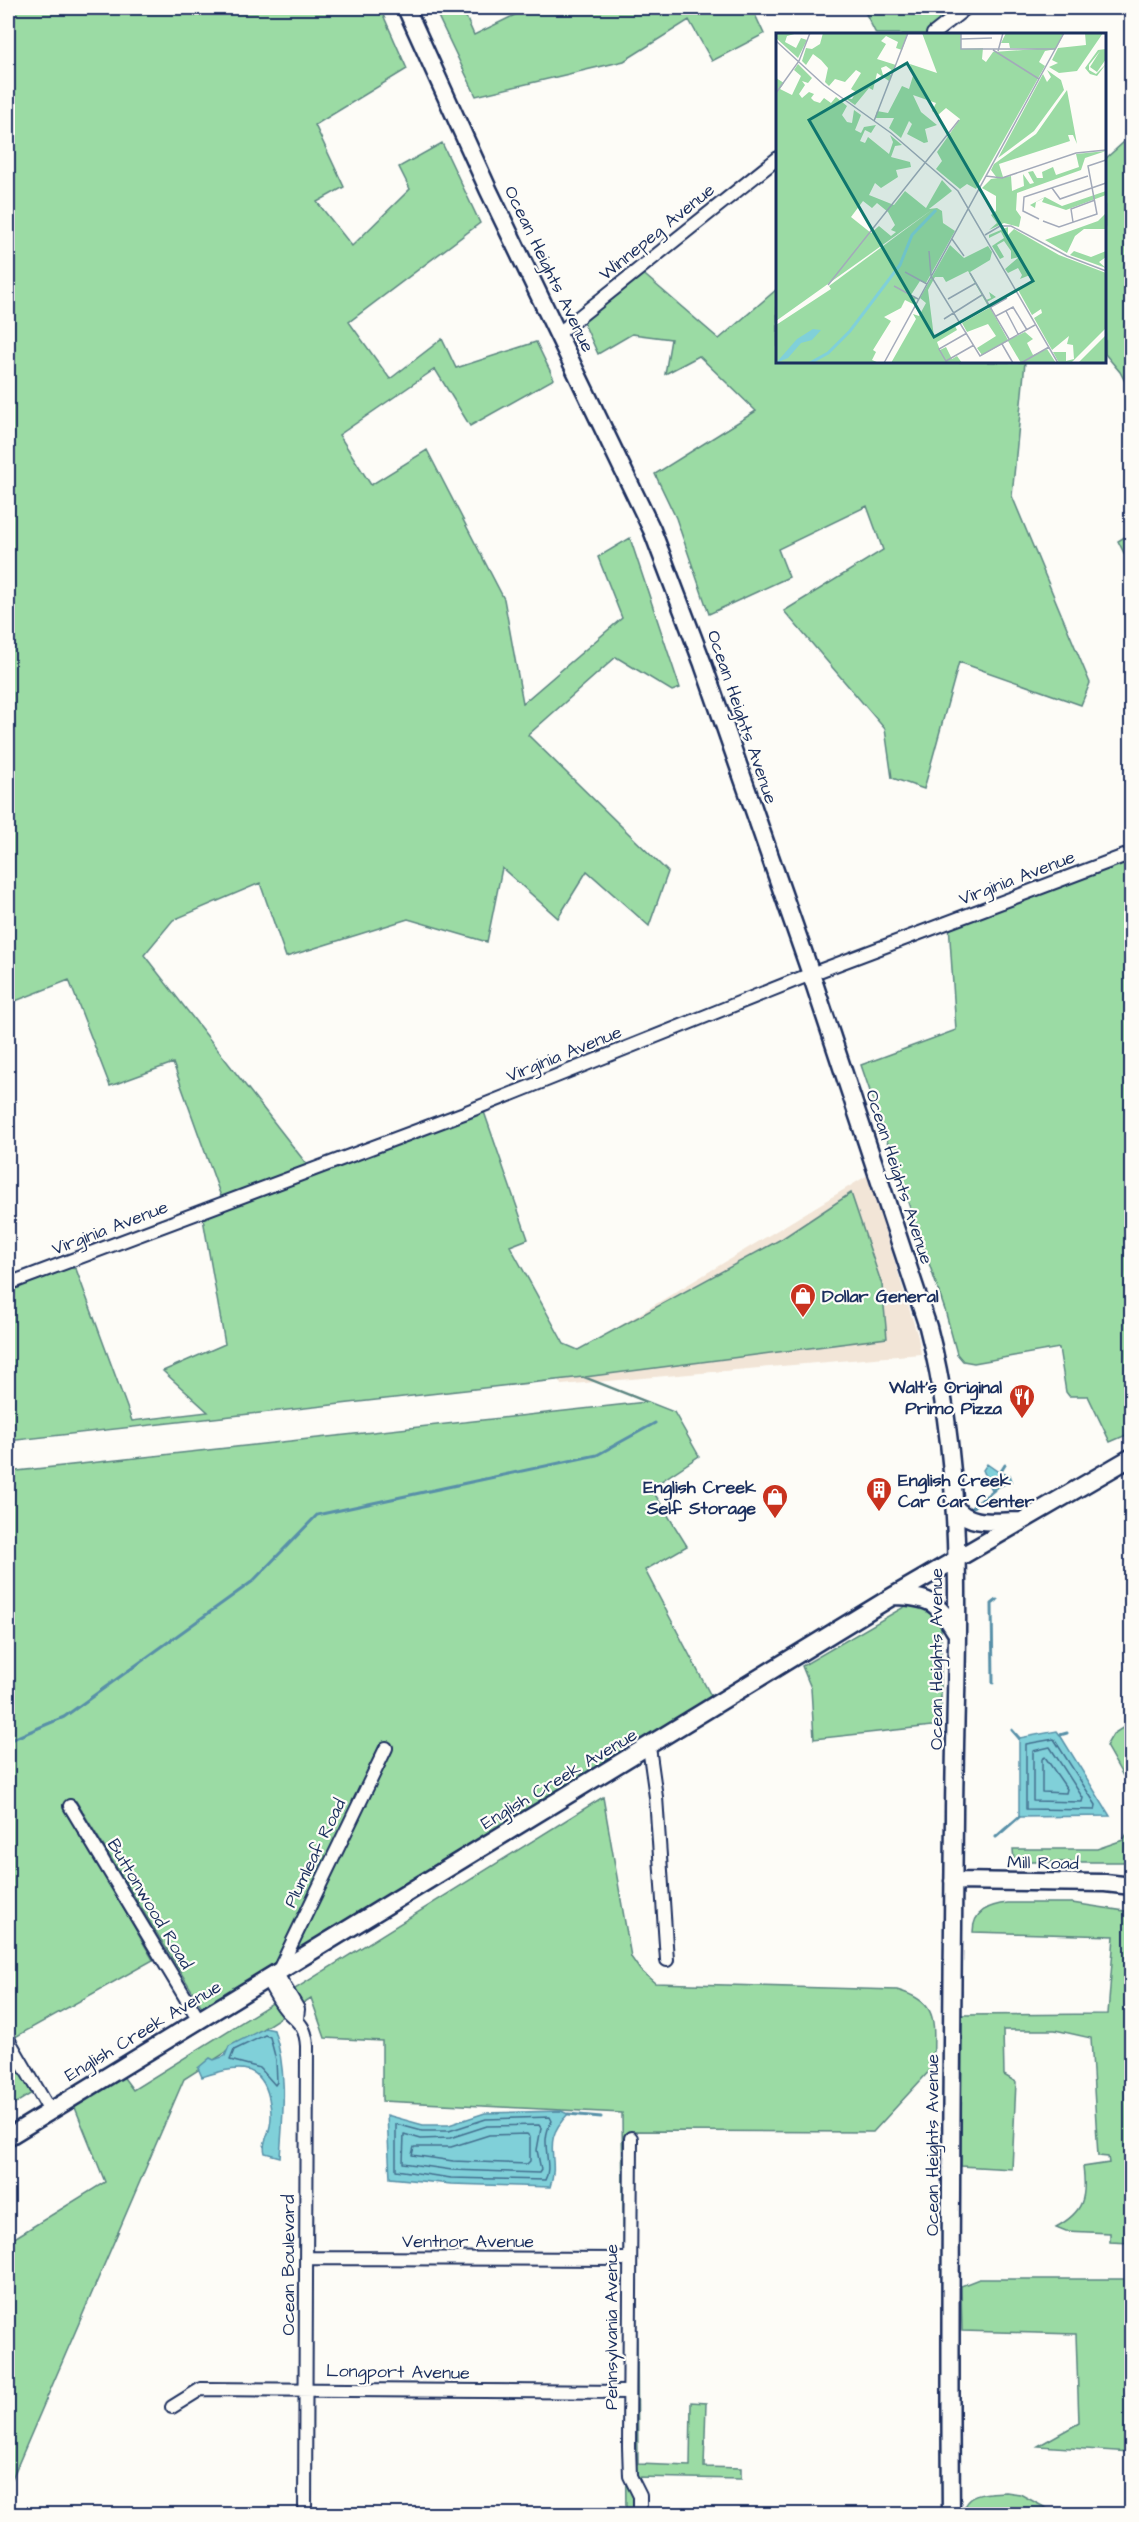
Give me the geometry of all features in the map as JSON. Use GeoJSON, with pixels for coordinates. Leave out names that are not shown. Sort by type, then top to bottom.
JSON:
{"type":"FeatureCollection","features":[{"type":"Feature","properties":{"kind":"main road","name":"Ocean Heights Avenue"},"geometry":{"type":"LineString","coordinates":[[406,8],[488,189],[652,530],[703,664],[811,974],[928,1327],[949,1427],[956,1560],[951,2514]]}},
{"type":"Feature","properties":{"kind":"main road","name":"English Creek Avenue"},"geometry":{"type":"LineString","coordinates":[[8,2137],[893,1596],[1131,1457]]}},
{"type":"Feature","properties":{"kind":"main road"},"geometry":{"type":"LineString","coordinates":[[954,1506],[961,1516],[973,1521],[1021,1521]]}},
{"type":"Feature","properties":{"kind":"main road"},"geometry":{"type":"LineString","coordinates":[[893,1596],[917,1597],[931,1601],[940,1608],[955,1631]]}},
{"type":"Feature","properties":{"kind":"main road","name":"Mill Road"},"geometry":{"type":"LineString","coordinates":[[953,1881],[1105,1883],[1131,1886]]}},
{"type":"Feature","properties":{"kind":"street"},"geometry":{"type":"LineString","coordinates":[[934,33],[966,8]]}},
{"type":"Feature","properties":{"kind":"street","name":"Winnepeg Avenue"},"geometry":{"type":"LineString","coordinates":[[559,333],[776,159]]}},
{"type":"Feature","properties":{"kind":"street","name":"Virginia Avenue"},"geometry":{"type":"LineString","coordinates":[[8,1284],[464,1113],[811,974],[1131,853]]}},
{"type":"Feature","properties":{"kind":"street"},"geometry":{"type":"LineString","coordinates":[[649,1747],[656,1797],[667,1960]]}},
{"type":"Feature","properties":{"kind":"street","name":"Plumleaf Road"},"geometry":{"type":"LineString","coordinates":[[272,1977],[386,1748]]}},
{"type":"Feature","properties":{"kind":"street","name":"Buttonwood Road"},"geometry":{"type":"LineString","coordinates":[[70,1806],[199,2020]]}},
{"type":"Feature","properties":{"kind":"street","name":"Ocean Boulevard"},"geometry":{"type":"LineString","coordinates":[[272,1977],[289,2013],[297,2018],[305,2032],[307,2046],[305,2514]]}},
{"type":"Feature","properties":{"kind":"street"},"geometry":{"type":"LineString","coordinates":[[8,2039],[50,2111]]}},
{"type":"Feature","properties":{"kind":"street","name":"Pennsylvania Avenue"},"geometry":{"type":"LineString","coordinates":[[631,2138],[628,2392],[630,2476],[640,2496],[640,2514]]}},
{"type":"Feature","properties":{"kind":"street","name":"Ventnor Avenue"},"geometry":{"type":"LineString","coordinates":[[306,2258],[629,2259]]}},
{"type":"Feature","properties":{"kind":"street","name":"Longport Avenue"},"geometry":{"type":"LineString","coordinates":[[172,2407],[201,2389],[628,2392]]}},
{"type":"Feature","properties":{"kind":"shaded area"},"geometry":{"type":"Polygon","coordinates":[[[868,1175],[918,1337],[921,1354],[561,1385],[554,1366],[868,1175]]]}},
{"type":"Feature","properties":{"kind":"green space"},"geometry":{"type":"Polygon","coordinates":[[[8,8],[380,8],[407,69],[315,125],[344,187],[317,202],[352,246],[410,189],[399,167],[442,143],[480,223],[349,322],[390,379],[442,339],[456,368],[536,342],[554,379],[470,426],[435,369],[339,435],[371,485],[427,450],[504,599],[523,703],[622,618],[598,557],[630,538],[680,688],[672,691],[616,657],[528,735],[668,872],[649,926],[587,871],[558,918],[502,868],[487,942],[408,919],[286,957],[260,883],[173,920],[144,955],[312,1171],[482,1106],[528,1239],[510,1246],[564,1344],[578,1350],[783,1238],[851,1193],[882,1285],[887,1338],[585,1377],[674,1412],[699,1456],[651,1488],[687,1546],[645,1570],[712,1698],[203,2009],[76,1801],[64,1805],[153,1960],[8,2041],[8,1472],[646,1402],[583,1377],[8,1441],[8,1287],[63,1266],[76,1269],[132,1421],[208,1412],[163,1371],[225,1344],[202,1213],[224,1205],[173,1063],[110,1086],[69,980],[8,1004],[8,8]]]}},
{"type":"Feature","properties":{"kind":"green space"},"geometry":{"type":"Polygon","coordinates":[[[434,8],[462,8],[474,35],[529,8],[752,8],[764,34],[712,61],[689,20],[624,61],[476,96],[434,8]]]}},
{"type":"Feature","properties":{"kind":"green space"},"geometry":{"type":"Polygon","coordinates":[[[863,8],[920,8],[949,22],[935,33],[876,33],[863,8]]]}},
{"type":"Feature","properties":{"kind":"green space"},"geometry":{"type":"Polygon","coordinates":[[[1131,120],[1132,393],[1120,372],[1106,355],[1106,158],[1125,141],[1131,120]]]}},
{"type":"Feature","properties":{"kind":"green space"},"geometry":{"type":"Polygon","coordinates":[[[639,270],[719,339],[776,290],[776,363],[1025,363],[1012,496],[1090,683],[1081,705],[959,662],[924,789],[892,778],[885,729],[784,611],[883,550],[867,506],[778,549],[789,577],[709,614],[676,518],[655,474],[756,411],[699,356],[665,374],[671,339],[632,334],[598,354],[581,317],[639,270]]]}},
{"type":"Feature","properties":{"kind":"green space"},"geometry":{"type":"Polygon","coordinates":[[[1131,533],[1131,567],[1118,541],[1131,533]]]}},
{"type":"Feature","properties":{"kind":"green space"},"geometry":{"type":"Polygon","coordinates":[[[1131,850],[1131,1433],[1110,1442],[1088,1396],[1069,1396],[1066,1392],[1059,1348],[974,1363],[963,1361],[957,1354],[945,1310],[861,1065],[956,1030],[949,924],[1131,850]]]}},
{"type":"Feature","properties":{"kind":"green space"},"geometry":{"type":"Polygon","coordinates":[[[909,1604],[933,1610],[941,1623],[941,1725],[814,1739],[811,1688],[802,1666],[909,1604]]]}},
{"type":"Feature","properties":{"kind":"green space"},"geometry":{"type":"Polygon","coordinates":[[[1127,1725],[1131,1726],[1131,1790],[1106,1746],[1113,1734],[1127,1725]]]}},
{"type":"Feature","properties":{"kind":"green space"},"geometry":{"type":"Polygon","coordinates":[[[603,1797],[631,1957],[640,1970],[655,1983],[897,1990],[912,1995],[922,2002],[928,2009],[934,2027],[934,2066],[873,2132],[634,2131],[629,2259],[637,2340],[638,2464],[690,2466],[691,2402],[706,2403],[704,2467],[741,2468],[741,2479],[634,2477],[634,2514],[626,2514],[622,2113],[382,2101],[382,2041],[325,2038],[311,1998],[184,2079],[8,2488],[8,2242],[105,2182],[74,2105],[122,2075],[133,2090],[603,1797]]]}},
{"type":"Feature","properties":{"kind":"green space"},"geometry":{"type":"Polygon","coordinates":[[[1131,1828],[1131,1862],[1014,1862],[1013,1849],[1097,1849],[1123,1840],[1131,1828]]]}},
{"type":"Feature","properties":{"kind":"green space"},"geometry":{"type":"Polygon","coordinates":[[[1008,1903],[1072,1903],[1131,1912],[1131,2243],[1110,2242],[1110,2233],[1066,2231],[1056,2227],[1073,2216],[1082,2203],[1083,2167],[1109,2163],[1108,2157],[1098,2156],[1091,2038],[1055,2030],[1003,2030],[1004,2075],[1016,2082],[1012,2169],[961,2166],[962,2015],[1108,2014],[1114,1936],[973,1932],[976,1919],[983,1910],[1008,1903]]]}},
{"type":"Feature","properties":{"kind":"green space"},"geometry":{"type":"Polygon","coordinates":[[[8,2041],[37,2090],[8,2108],[8,2041]]]}},
{"type":"Feature","properties":{"kind":"green space"},"geometry":{"type":"Polygon","coordinates":[[[979,2279],[1131,2279],[1131,2452],[1038,2446],[1079,2423],[1076,2334],[962,2331],[961,2286],[979,2279]]]}},
{"type":"Feature","properties":{"kind":"green space"},"geometry":{"type":"Polygon","coordinates":[[[1006,2492],[1020,2494],[1057,2514],[963,2514],[967,2501],[972,2498],[978,2495],[1006,2492]]]}},
{"type":"Feature","properties":{"kind":"water"},"geometry":{"type":"Polygon","coordinates":[[[987,1464],[1000,1473],[1010,1475],[1012,1481],[992,1490],[983,1470],[987,1464]]]}},
{"type":"Feature","properties":{"kind":"water"},"geometry":{"type":"Polygon","coordinates":[[[1057,1731],[1110,1816],[1019,1817],[1019,1738],[1057,1731]]]}},
{"type":"Feature","properties":{"kind":"water"},"geometry":{"type":"Polygon","coordinates":[[[265,2028],[274,2030],[283,2077],[280,2157],[265,2153],[265,2143],[271,2123],[271,2108],[265,2085],[259,2077],[251,2071],[234,2069],[202,2077],[198,2068],[210,2058],[214,2060],[225,2056],[229,2046],[265,2028]]]}},
{"type":"Feature","properties":{"kind":"water"},"geometry":{"type":"Polygon","coordinates":[[[561,2111],[568,2114],[559,2124],[552,2142],[553,2176],[550,2187],[451,2184],[390,2178],[387,2115],[423,2125],[449,2125],[485,2113],[561,2111]]]}},
{"type":"Feature","properties":{"kind":"waterway"},"geometry":{"type":"LineString","coordinates":[[8,1741],[64,1717],[253,1581],[317,1515],[597,1455],[655,1423]]}},
{"type":"Feature","properties":{"kind":"waterway"},"geometry":{"type":"LineString","coordinates":[[1000,1473],[1005,1465]]}},
{"type":"Feature","properties":{"kind":"waterway"},"geometry":{"type":"LineString","coordinates":[[969,1510],[994,1490]]}},
{"type":"Feature","properties":{"kind":"waterway"},"geometry":{"type":"LineString","coordinates":[[993,1683],[992,1604],[997,1600]]}},
{"type":"Feature","properties":{"kind":"waterway"},"geometry":{"type":"LineString","coordinates":[[1012,1730],[1019,1738]]}},
{"type":"Feature","properties":{"kind":"waterway"},"geometry":{"type":"LineString","coordinates":[[1060,1735],[1067,1733]]}},
{"type":"Feature","properties":{"kind":"waterway"},"geometry":{"type":"LineString","coordinates":[[996,1837],[1019,1817]]}},
{"type":"Feature","properties":{"kind":"waterway"},"geometry":{"type":"LineString","coordinates":[[568,2114],[601,2117]]}},
{"type":"Feature","properties":{"kind":"place","name":"Dollar General"},"geometry":{"type":"Point","coordinates":[803,1319]}},
{"type":"Feature","properties":{"kind":"place","name":"Walt's Original Primo Pizza"},"geometry":{"type":"Point","coordinates":[1022,1420]}},
{"type":"Feature","properties":{"kind":"place","name":"English Creek Car Car Center"},"geometry":{"type":"Point","coordinates":[879,1513]}},
{"type":"Feature","properties":{"kind":"place","name":"English Creek Self Storage"},"geometry":{"type":"Point","coordinates":[775,1520]}}]}
